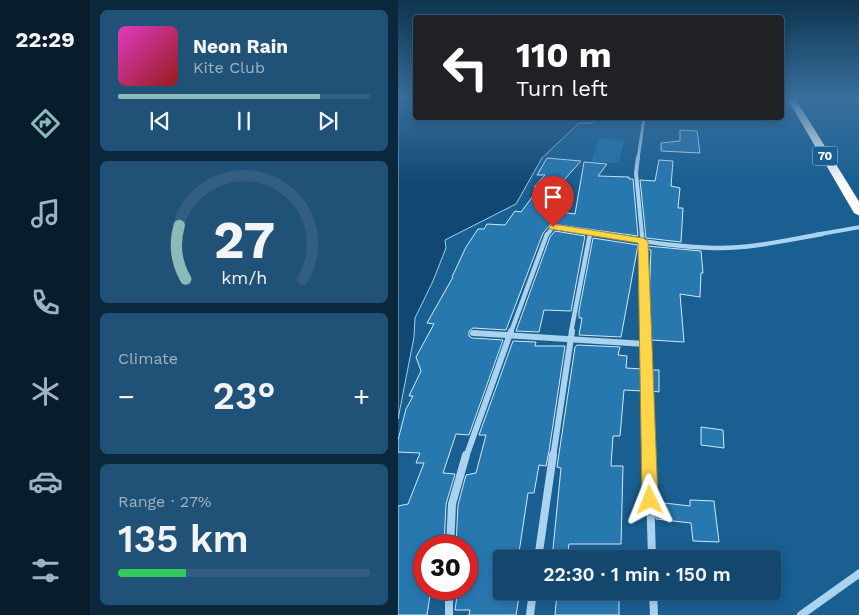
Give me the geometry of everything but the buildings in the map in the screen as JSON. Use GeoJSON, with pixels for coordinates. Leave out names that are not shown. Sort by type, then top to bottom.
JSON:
{"type":"FeatureCollection","features":[{"type":"Feature","properties":{"kind":"highway","name":"70"},"geometry":{"type":"LineString","coordinates":[[805,127],[860,213]]}},
{"type":"Feature","properties":{"kind":"street"},"geometry":{"type":"LineString","coordinates":[[643,127],[636,173],[643,241],[652,550]]}},
{"type":"Feature","properties":{"kind":"street"},"geometry":{"type":"LineString","coordinates":[[451,535],[452,504],[470,446],[508,336],[548,230],[553,227],[643,241],[715,248],[756,245],[860,227]]}},
{"type":"Feature","properties":{"kind":"street"},"geometry":{"type":"LineString","coordinates":[[539,550],[570,338],[590,232]]}},
{"type":"Feature","properties":{"kind":"street"},"geometry":{"type":"LineString","coordinates":[[473,333],[645,344]]}},
{"type":"Feature","properties":{"kind":"street"},"geometry":{"type":"LineString","coordinates":[[801,615],[860,574]]}},
{"type":"Feature","properties":{"kind":"street"},"geometry":{"type":"LineString","coordinates":[[449,600],[449,615]]}},
{"type":"Feature","properties":{"kind":"street"},"geometry":{"type":"LineString","coordinates":[[530,615],[532,600]]}},
{"type":"Feature","properties":{"kind":"street"},"geometry":{"type":"LineString","coordinates":[[653,600],[654,615]]}},
{"type":"Feature","properties":{"kind":"shaded area"},"geometry":{"type":"Polygon","coordinates":[[[398,127],[575,127],[542,158],[516,204],[445,240],[446,248],[415,318],[414,337],[398,419],[398,127]]]}},
{"type":"Feature","properties":{"kind":"shaded area"},"geometry":{"type":"Polygon","coordinates":[[[599,138],[624,140],[619,163],[591,162],[599,138]]]}},
{"type":"Feature","properties":{"kind":"route"},"geometry":{"type":"LineString","coordinates":[[553,227],[643,241],[650,500]]}}]}
